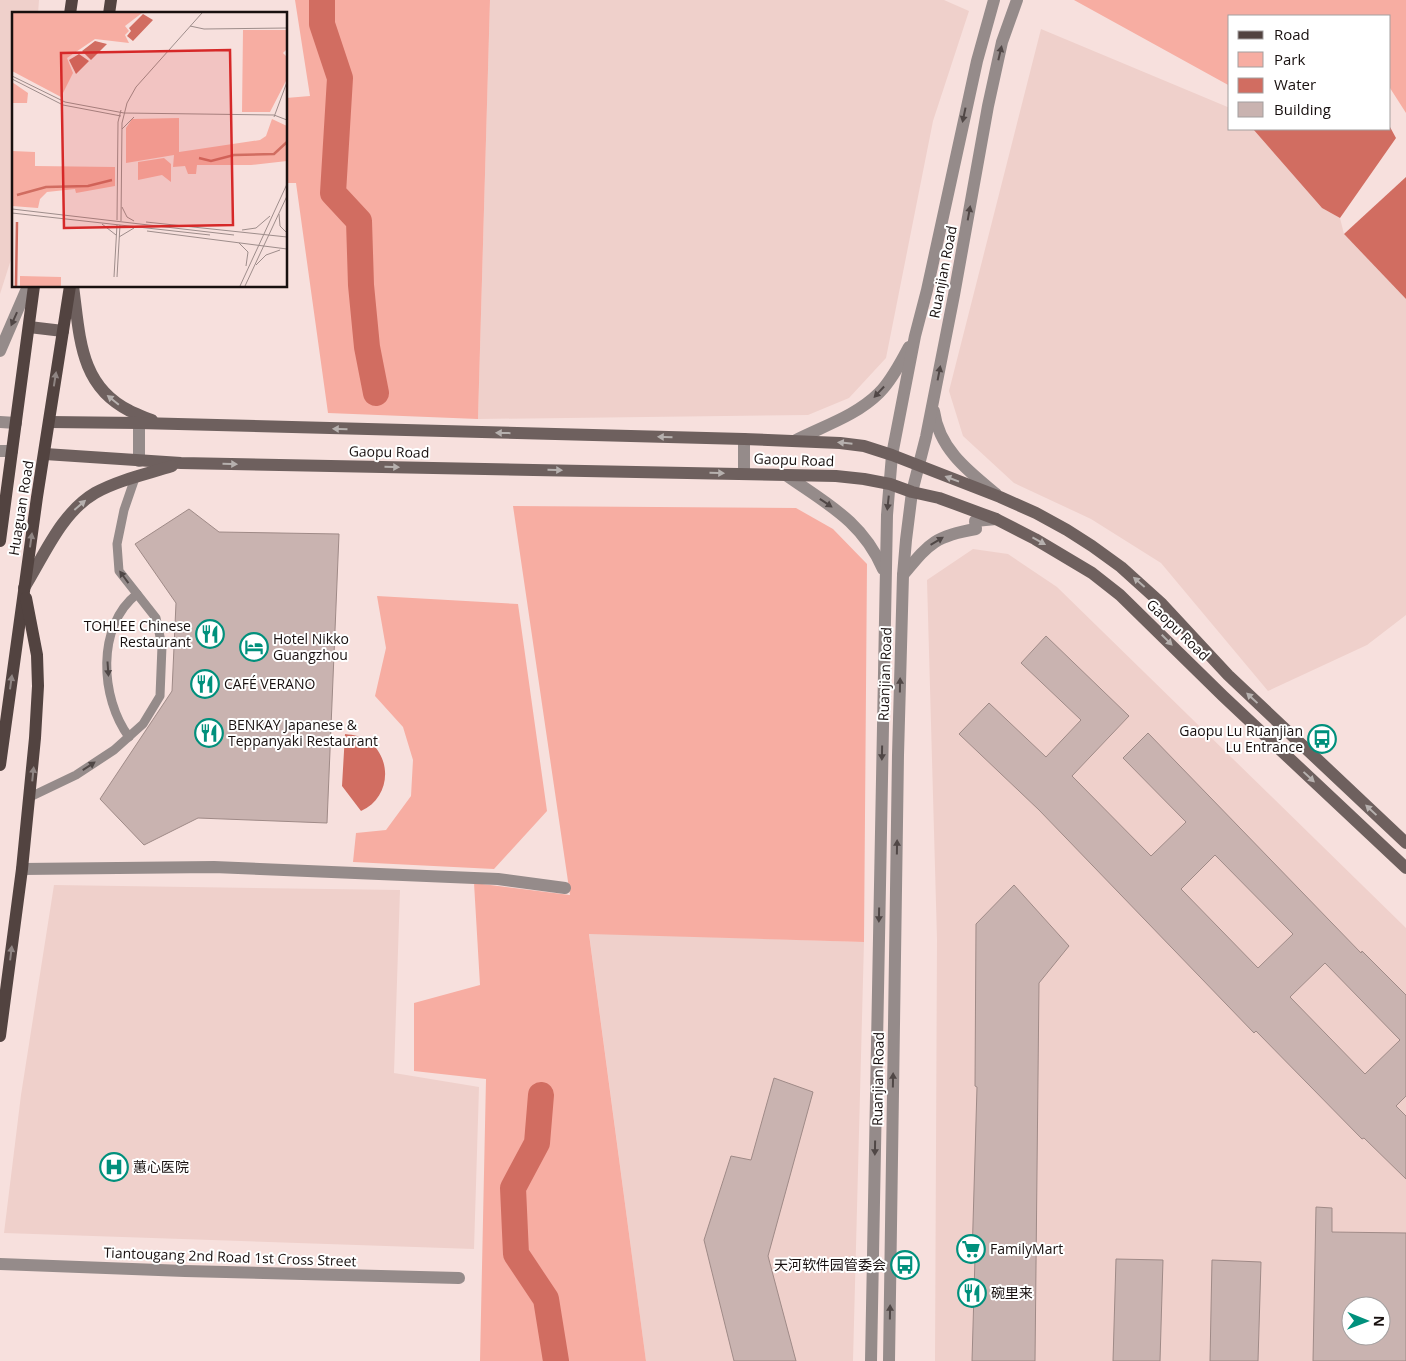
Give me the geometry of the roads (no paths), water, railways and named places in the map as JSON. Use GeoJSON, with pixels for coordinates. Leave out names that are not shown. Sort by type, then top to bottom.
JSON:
{"type":"FeatureCollection","features":[{"type":"Feature","properties":{"kind":"main road","name":"Huaguan Road"},"geometry":{"type":"LineString","coordinates":[[0,541],[6,451],[16,423],[34,288]]}},
{"type":"Feature","properties":{"kind":"main road","name":"Huaguan Road"},"geometry":{"type":"LineString","coordinates":[[0,765],[37,497],[72,288]]}},
{"type":"Feature","properties":{"kind":"main road"},"geometry":{"type":"LineString","coordinates":[[72,288],[85,360],[99,388],[128,410],[147,419],[174,425]]}},
{"type":"Feature","properties":{"kind":"main road"},"geometry":{"type":"LineString","coordinates":[[28,328],[63,332]]}},
{"type":"Feature","properties":{"kind":"main road","name":"Gaopu Road"},"geometry":{"type":"LineString","coordinates":[[50,422],[840,442],[892,454],[1036,513],[1075,535],[1114,562],[1144,586],[1228,675],[1406,843]]}},
{"type":"Feature","properties":{"kind":"main road","name":"Gaopu Road"},"geometry":{"type":"LineString","coordinates":[[45,454],[181,463],[836,476],[890,484],[912,492],[939,498],[996,519],[1092,573],[1120,595],[1223,696],[1406,868]]}},
{"type":"Feature","properties":{"kind":"main road"},"geometry":{"type":"LineString","coordinates":[[0,1036],[30,797],[38,686],[37,655],[24,588],[58,530],[78,506],[95,493],[181,463]]}},
{"type":"Feature","properties":{"kind":"street","name":"Ruanjian Road"},"geometry":{"type":"LineString","coordinates":[[871,1361],[885,574],[892,454],[915,336],[927,290],[976,61],[994,0]]}},
{"type":"Feature","properties":{"kind":"street","name":"Ruanjian Road"},"geometry":{"type":"LineString","coordinates":[[889,1361],[898,755],[903,575],[912,492],[954,295],[990,97],[1002,42],[1017,0]]}},
{"type":"Feature","properties":{"kind":"street"},"geometry":{"type":"LineString","coordinates":[[0,351],[27,288]]}},
{"type":"Feature","properties":{"kind":"street"},"geometry":{"type":"LineString","coordinates":[[794,441],[847,416],[868,403],[891,379],[915,336]]}},
{"type":"Feature","properties":{"kind":"street"},"geometry":{"type":"LineString","coordinates":[[932,404],[935,421],[952,453],[962,465],[1000,497]]}},
{"type":"Feature","properties":{"kind":"street"},"geometry":{"type":"LineString","coordinates":[[0,422],[16,423]]}},
{"type":"Feature","properties":{"kind":"street"},"geometry":{"type":"LineString","coordinates":[[139,423],[140,461]]}},
{"type":"Feature","properties":{"kind":"street"},"geometry":{"type":"LineString","coordinates":[[744,439],[744,474]]}},
{"type":"Feature","properties":{"kind":"street"},"geometry":{"type":"LineString","coordinates":[[786,475],[849,520],[863,534],[885,574]]}},
{"type":"Feature","properties":{"kind":"street"},"geometry":{"type":"LineString","coordinates":[[903,575],[923,551],[935,541],[950,534],[976,529],[975,521],[996,519]]}},
{"type":"Feature","properties":{"kind":"street"},"geometry":{"type":"LineString","coordinates":[[22,868],[214,867],[498,879],[565,888]]}},
{"type":"Feature","properties":{"kind":"street","name":"Tiantougang 2nd Road 1st Cross Street"},"geometry":{"type":"LineString","coordinates":[[0,1264],[459,1278]]}},
{"type":"Feature","properties":{"kind":"lane"},"geometry":{"type":"LineString","coordinates":[[30,797],[76,775],[114,750],[143,724],[160,696],[162,646],[156,618],[119,572],[117,544],[124,510],[135,478]]}},
{"type":"Feature","properties":{"kind":"lane"},"geometry":{"type":"LineString","coordinates":[[129,737],[121,726],[112,697],[106,665],[111,634],[126,603],[137,594]]}},
{"type":"Feature","properties":{"kind":"water"},"geometry":{"type":"Polygon","coordinates":[[[1391,129],[1396,138],[1340,218],[1322,208],[1254,130],[1391,129]]]}},
{"type":"Feature","properties":{"kind":"water"},"geometry":{"type":"Polygon","coordinates":[[[1406,177],[1406,299],[1344,234],[1406,177]]]}},
{"type":"Feature","properties":{"kind":"water"},"geometry":{"type":"Polygon","coordinates":[[[345,734],[362,737],[371,743],[383,760],[385,780],[382,789],[377,798],[361,811],[342,786],[345,734]]]}},
{"type":"Feature","properties":{"kind":"waterway"},"geometry":{"type":"LineString","coordinates":[[322,0],[322,24],[340,78],[333,193],[359,221],[361,285],[367,347],[376,393]]}},
{"type":"Feature","properties":{"kind":"waterway"},"geometry":{"type":"LineString","coordinates":[[541,1095],[537,1143],[513,1188],[516,1254],[546,1299],[556,1361]]}},
{"type":"Feature","properties":{"kind":"place","name":"TOHLEE Chinese Restaurant"},"geometry":{"type":"Point","coordinates":[210,634]}},
{"type":"Feature","properties":{"kind":"place","name":"Hotel Nikko Guangzhou"},"geometry":{"type":"Point","coordinates":[254,647]}},
{"type":"Feature","properties":{"kind":"place","name":"CAFÉ VERANO"},"geometry":{"type":"Point","coordinates":[205,684]}},
{"type":"Feature","properties":{"kind":"place","name":"BENKAY Japanese & Teppanyaki Restaurant"},"geometry":{"type":"Point","coordinates":[209,733]}},
{"type":"Feature","properties":{"kind":"place","name":"Gaopu Lu Ruanjian Lu Entrance"},"geometry":{"type":"Point","coordinates":[1322,739]}},
{"type":"Feature","properties":{"kind":"place","name":"蕙心医院"},"geometry":{"type":"Point","coordinates":[114,1167]}},
{"type":"Feature","properties":{"kind":"place","name":"FamilyMart"},"geometry":{"type":"Point","coordinates":[971,1249]}},
{"type":"Feature","properties":{"kind":"place","name":"天河软件园管委会"},"geometry":{"type":"Point","coordinates":[905,1265]}},
{"type":"Feature","properties":{"kind":"place","name":"碗里来"},"geometry":{"type":"Point","coordinates":[972,1293]}}]}
